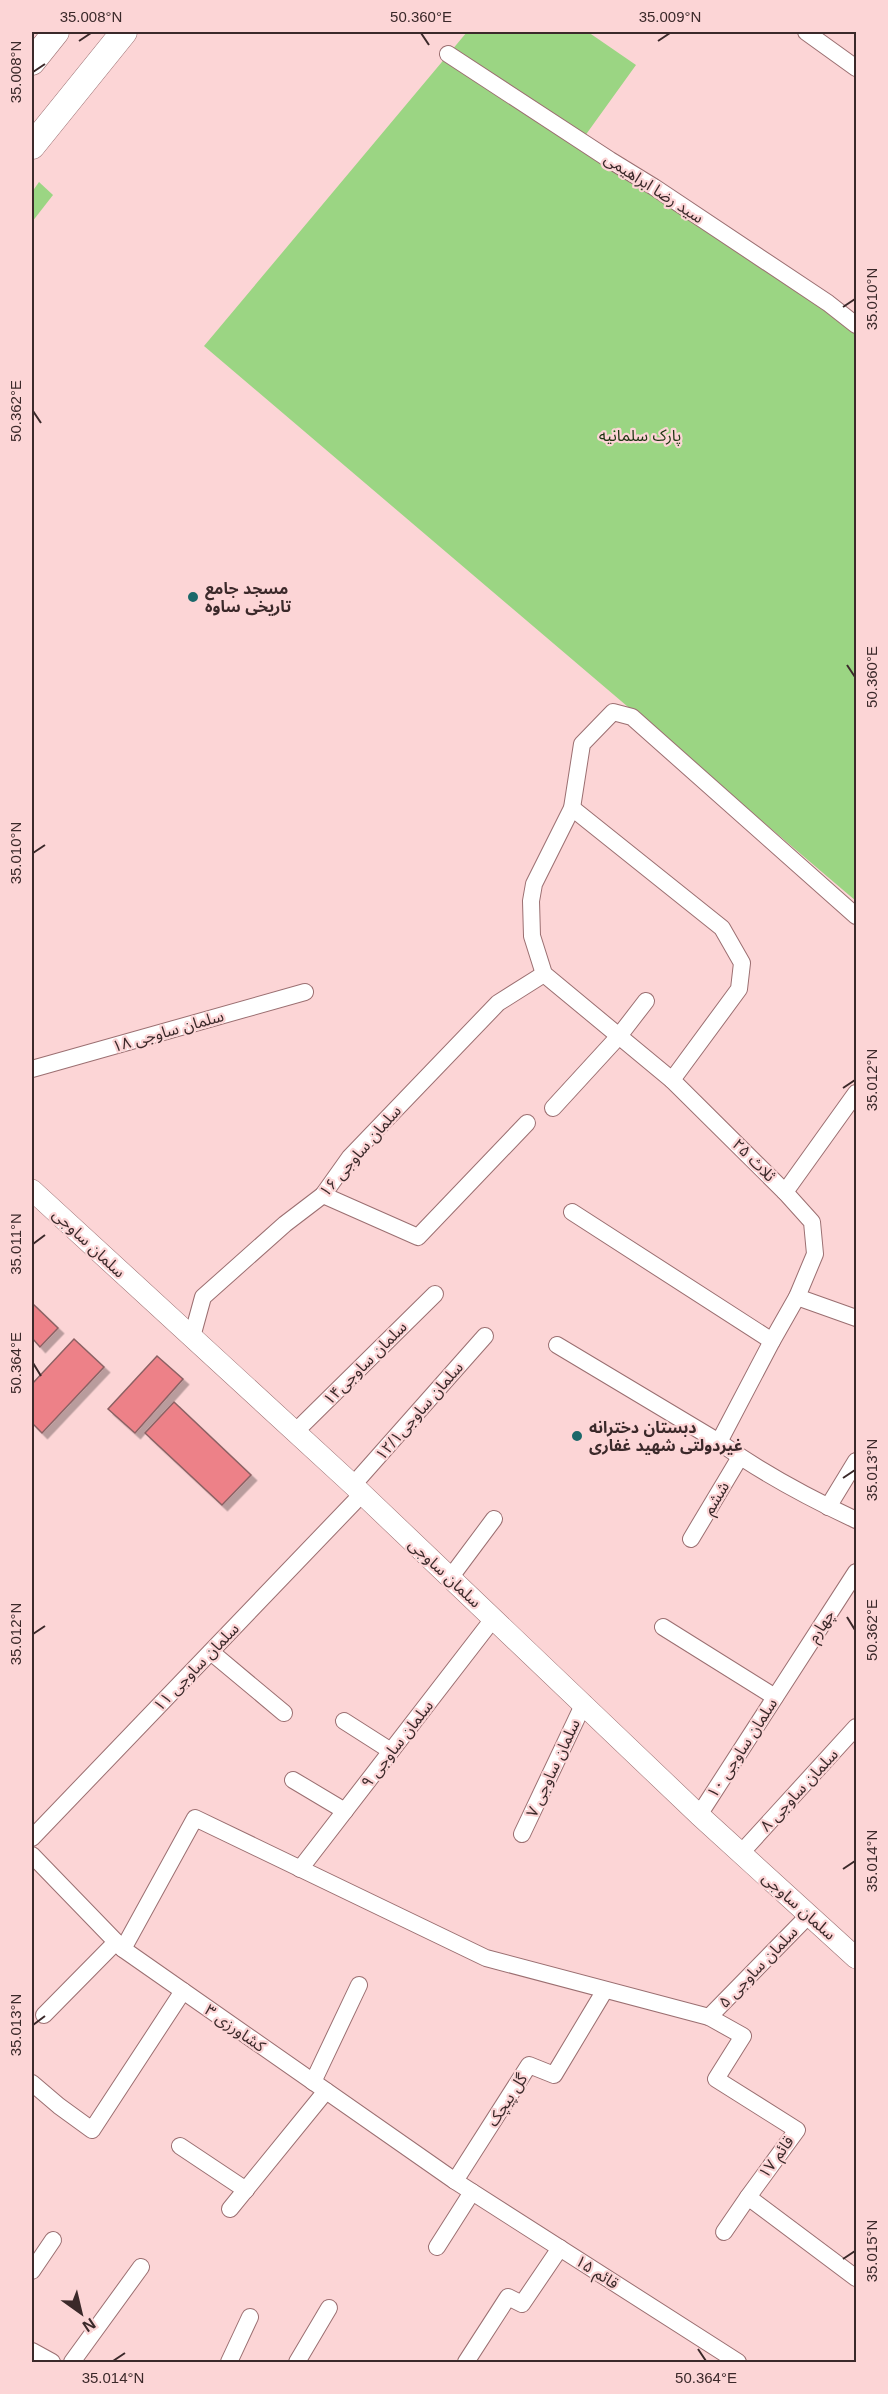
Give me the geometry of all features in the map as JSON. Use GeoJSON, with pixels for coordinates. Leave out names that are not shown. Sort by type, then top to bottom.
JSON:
{"type":"FeatureCollection","features":[{"type":"Feature","properties":{"kind":"main road"},"geometry":{"type":"LineString","coordinates":[[32,62],[56,32]]}},
{"type":"Feature","properties":{"kind":"main road"},"geometry":{"type":"LineString","coordinates":[[32,146],[124,32]]}},
{"type":"Feature","properties":{"kind":"street"},"geometry":{"type":"LineString","coordinates":[[806,32],[856,68]]}},
{"type":"Feature","properties":{"kind":"street","name":"سید رضا ابراهیمی"},"geometry":{"type":"LineString","coordinates":[[448,54],[654,187],[828,303],[856,325]]}},
{"type":"Feature","properties":{"kind":"street"},"geometry":{"type":"LineString","coordinates":[[544,974],[532,936],[531,901],[534,884],[572,808],[582,744],[613,712],[632,717],[856,916]]}},
{"type":"Feature","properties":{"kind":"street"},"geometry":{"type":"LineString","coordinates":[[572,808],[722,928],[742,963],[739,989],[672,1080]]}},
{"type":"Feature","properties":{"kind":"street","name":"ثلاث ۲۵"},"geometry":{"type":"LineString","coordinates":[[544,974],[672,1080],[785,1192],[812,1222],[815,1254],[797,1297],[771,1341],[719,1442]]}},
{"type":"Feature","properties":{"kind":"street","name":"سلمان ساوجی ۱۶"},"geometry":{"type":"LineString","coordinates":[[192,1337],[203,1297],[285,1224],[324,1195],[350,1157],[498,1003],[544,974]]}},
{"type":"Feature","properties":{"kind":"street","name":"سلمان ساوجی ۱۸"},"geometry":{"type":"LineString","coordinates":[[32,1069],[305,992]]}},
{"type":"Feature","properties":{"kind":"street"},"geometry":{"type":"LineString","coordinates":[[554,1108],[619,1036],[646,1001]]}},
{"type":"Feature","properties":{"kind":"street"},"geometry":{"type":"LineString","coordinates":[[785,1192],[856,1094]]}},
{"type":"Feature","properties":{"kind":"street"},"geometry":{"type":"LineString","coordinates":[[324,1195],[418,1237],[527,1123]]}},
{"type":"Feature","properties":{"kind":"street","name":"سلمان ساوجی"},"geometry":{"type":"LineString","coordinates":[[32,1190],[357,1490],[584,1703],[699,1815],[856,1958]]}},
{"type":"Feature","properties":{"kind":"street"},"geometry":{"type":"LineString","coordinates":[[572,1212],[771,1341]]}},
{"type":"Feature","properties":{"kind":"street","name":"سلمان ساوجی۱۴"},"geometry":{"type":"LineString","coordinates":[[294,1433],[435,1294]]}},
{"type":"Feature","properties":{"kind":"street"},"geometry":{"type":"LineString","coordinates":[[797,1297],[856,1318]]}},
{"type":"Feature","properties":{"kind":"street","name":"سلمان ساوجی۱۲/۱"},"geometry":{"type":"LineString","coordinates":[[357,1490],[485,1336]]}},
{"type":"Feature","properties":{"kind":"street"},"geometry":{"type":"LineString","coordinates":[[557,1345],[719,1442],[740,1457],[828,1507],[856,1520]]}},
{"type":"Feature","properties":{"kind":"street","name":"ششم"},"geometry":{"type":"LineString","coordinates":[[692,1539],[740,1457]]}},
{"type":"Feature","properties":{"kind":"street"},"geometry":{"type":"LineString","coordinates":[[828,1507],[856,1461]]}},
{"type":"Feature","properties":{"kind":"street","name":"سلمان ساوجی ۱۱"},"geometry":{"type":"LineString","coordinates":[[32,1838],[211,1652],[357,1490]]}},
{"type":"Feature","properties":{"kind":"street"},"geometry":{"type":"LineString","coordinates":[[450,1578],[494,1519]]}},
{"type":"Feature","properties":{"kind":"street","name":"چهارم"},"geometry":{"type":"LineString","coordinates":[[785,1680],[856,1572]]}},
{"type":"Feature","properties":{"kind":"street","name":"سلمان ساوجی ۹"},"geometry":{"type":"LineString","coordinates":[[300,1869],[493,1619]]}},
{"type":"Feature","properties":{"kind":"street"},"geometry":{"type":"LineString","coordinates":[[663,1627],[775,1697]]}},
{"type":"Feature","properties":{"kind":"street"},"geometry":{"type":"LineString","coordinates":[[211,1652],[284,1713]]}},
{"type":"Feature","properties":{"kind":"street","name":"سلمان ساوجی ۱۰"},"geometry":{"type":"LineString","coordinates":[[699,1815],[785,1680]]}},
{"type":"Feature","properties":{"kind":"street","name":"سلمان ساوجی ۷"},"geometry":{"type":"LineString","coordinates":[[522,1834],[584,1703]]}},
{"type":"Feature","properties":{"kind":"street"},"geometry":{"type":"LineString","coordinates":[[344,1721],[391,1750]]}},
{"type":"Feature","properties":{"kind":"street","name":"سلمان ساوجی ۸"},"geometry":{"type":"LineString","coordinates":[[741,1853],[856,1727]]}},
{"type":"Feature","properties":{"kind":"street"},"geometry":{"type":"LineString","coordinates":[[292,1780],[345,1811]]}},
{"type":"Feature","properties":{"kind":"street"},"geometry":{"type":"LineString","coordinates":[[44,2015],[119,1946],[195,1818],[486,1958],[709,2017]]}},
{"type":"Feature","properties":{"kind":"street","name":"کشاورزی ۳"},"geometry":{"type":"LineString","coordinates":[[32,1855],[119,1946],[455,2181]]}},
{"type":"Feature","properties":{"kind":"street","name":"سلمان ساوجی ۵"},"geometry":{"type":"LineString","coordinates":[[709,2017],[808,1916]]}},
{"type":"Feature","properties":{"kind":"street"},"geometry":{"type":"LineString","coordinates":[[230,2209],[320,2087],[359,1984]]}},
{"type":"Feature","properties":{"kind":"street","name":"گل پیچک"},"geometry":{"type":"LineString","coordinates":[[455,2181],[529,2065],[554,2075],[604,1990]]}},
{"type":"Feature","properties":{"kind":"street"},"geometry":{"type":"LineString","coordinates":[[32,2083],[92,2130],[183,1991]]}},
{"type":"Feature","properties":{"kind":"street","name":"قائم ۱۷"},"geometry":{"type":"LineString","coordinates":[[709,2017],[744,2036],[716,2079],[796,2130],[748,2197]]}},
{"type":"Feature","properties":{"kind":"street"},"geometry":{"type":"LineString","coordinates":[[180,2146],[246,2190]]}},
{"type":"Feature","properties":{"kind":"street","name":"قائم ۱۵"},"geometry":{"type":"LineString","coordinates":[[455,2181],[734,2361]]}},
{"type":"Feature","properties":{"kind":"street"},"geometry":{"type":"LineString","coordinates":[[437,2247],[472,2192]]}},
{"type":"Feature","properties":{"kind":"street"},"geometry":{"type":"LineString","coordinates":[[724,2232],[748,2197],[856,2277]]}},
{"type":"Feature","properties":{"kind":"street"},"geometry":{"type":"LineString","coordinates":[[32,2271],[53,2240]]}},
{"type":"Feature","properties":{"kind":"street"},"geometry":{"type":"LineString","coordinates":[[466,2362],[508,2297],[522,2304],[560,2248]]}},
{"type":"Feature","properties":{"kind":"street"},"geometry":{"type":"LineString","coordinates":[[72,2362],[141,2267]]}},
{"type":"Feature","properties":{"kind":"street"},"geometry":{"type":"LineString","coordinates":[[297,2362],[329,2308]]}},
{"type":"Feature","properties":{"kind":"street"},"geometry":{"type":"LineString","coordinates":[[229,2362],[250,2317]]}},
{"type":"Feature","properties":{"kind":"street"},"geometry":{"type":"LineString","coordinates":[[32,2351],[52,2362]]}},
{"type":"Feature","properties":{"kind":"green space","name":"پارک سلمانیه"},"geometry":{"type":"Polygon","coordinates":[[[467,32],[588,32],[636,65],[582,140],[856,326],[856,901],[204,346],[467,32]]]}},
{"type":"Feature","properties":{"kind":"green space"},"geometry":{"type":"Polygon","coordinates":[[[39,182],[53,195],[32,222],[32,192],[39,182]]]}},
{"type":"Feature","properties":{"kind":"building"},"geometry":{"type":"Polygon","coordinates":[[[32,1303],[58,1328],[40,1347],[32,1338],[32,1303]]]}},
{"type":"Feature","properties":{"kind":"building"},"geometry":{"type":"Polygon","coordinates":[[[74,1339],[104,1367],[42,1433],[32,1423],[32,1384],[74,1339]]]}},
{"type":"Feature","properties":{"kind":"building"},"geometry":{"type":"Polygon","coordinates":[[[157,1356],[183,1379],[135,1433],[108,1409],[157,1356]]]}},
{"type":"Feature","properties":{"kind":"building"},"geometry":{"type":"Polygon","coordinates":[[[174,1402],[251,1475],[222,1505],[145,1433],[174,1402]]]}},
{"type":"Feature","properties":{"kind":"place","name":"مسجد جامع تاریخی ساوه"},"geometry":{"type":"Point","coordinates":[193,597]}},
{"type":"Feature","properties":{"kind":"place","name":"دبستان دخترانه غیردولتی شهید غفاری"},"geometry":{"type":"Point","coordinates":[577,1436]}}]}
